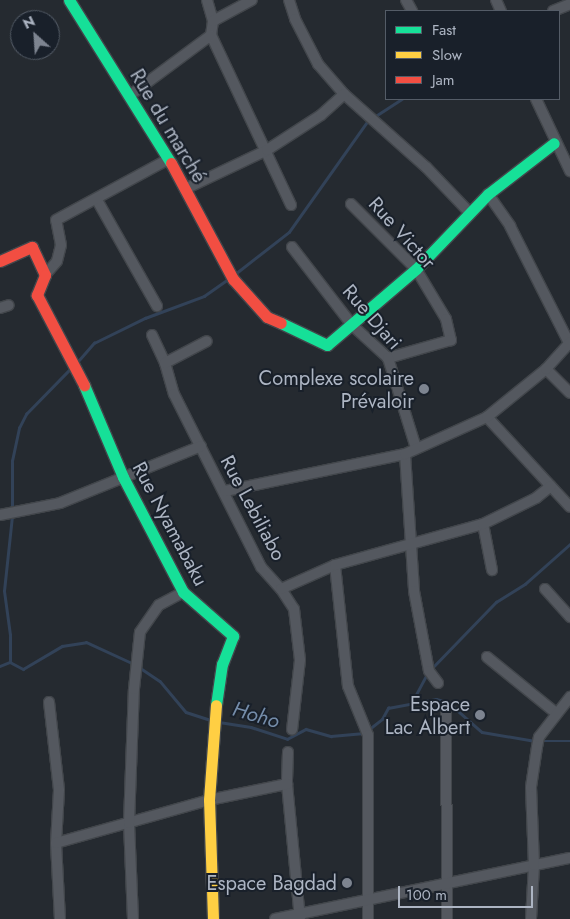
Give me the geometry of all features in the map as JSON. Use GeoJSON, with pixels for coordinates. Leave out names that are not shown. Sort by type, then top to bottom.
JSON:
{"type":"FeatureCollection","features":[{"type":"Feature","properties":{"kind":"street","name":"Rue du marché"},"geometry":{"type":"LineString","coordinates":[[69,0],[169,159],[232,276],[267,317],[327,345],[352,325]]}},
{"type":"Feature","properties":{"kind":"street"},"geometry":{"type":"LineString","coordinates":[[207,0],[214,21],[211,35],[267,150],[291,205]]}},
{"type":"Feature","properties":{"kind":"street"},"geometry":{"type":"LineString","coordinates":[[214,21],[252,0]]}},
{"type":"Feature","properties":{"kind":"street"},"geometry":{"type":"LineString","coordinates":[[289,0],[295,20],[318,64],[344,94],[426,168],[470,213]]}},
{"type":"Feature","properties":{"kind":"street"},"geometry":{"type":"LineString","coordinates":[[555,10],[570,4]]}},
{"type":"Feature","properties":{"kind":"street"},"geometry":{"type":"LineString","coordinates":[[129,96],[211,35]]}},
{"type":"Feature","properties":{"kind":"street"},"geometry":{"type":"LineString","coordinates":[[185,189],[267,150],[321,115],[344,94]]}},
{"type":"Feature","properties":{"kind":"street"},"geometry":{"type":"LineString","coordinates":[[536,100],[554,143],[570,171]]}},
{"type":"Feature","properties":{"kind":"street"},"geometry":{"type":"LineString","coordinates":[[352,325],[416,269],[488,194],[554,143]]}},
{"type":"Feature","properties":{"kind":"street"},"geometry":{"type":"LineString","coordinates":[[0,261],[32,247],[45,275],[57,261],[61,245],[56,220],[97,200],[169,159]]}},
{"type":"Feature","properties":{"kind":"street"},"geometry":{"type":"LineString","coordinates":[[225,491],[405,454],[487,417],[546,369],[570,342],[510,226],[488,194]]}},
{"type":"Feature","properties":{"kind":"street"},"geometry":{"type":"LineString","coordinates":[[97,200],[157,306]]}},
{"type":"Feature","properties":{"kind":"street","name":"Rue Victor"},"geometry":{"type":"LineString","coordinates":[[351,204],[416,269],[446,319],[451,340],[388,358]]}},
{"type":"Feature","properties":{"kind":"street","name":"Rue Djari"},"geometry":{"type":"LineString","coordinates":[[292,247],[352,325],[388,358],[416,448]]}},
{"type":"Feature","properties":{"kind":"street","name":"Rue Nyamabaku"},"geometry":{"type":"LineString","coordinates":[[45,275],[37,295],[74,362],[123,477],[183,592],[233,636],[222,664],[214,718],[209,800]]}},
{"type":"Feature","properties":{"kind":"street","name":"Rue Lebiliabo"},"geometry":{"type":"LineString","coordinates":[[152,335],[165,363],[174,394],[225,491],[261,567],[282,589],[294,609],[300,660],[292,730]]}},
{"type":"Feature","properties":{"kind":"street"},"geometry":{"type":"LineString","coordinates":[[165,363],[207,341]]}},
{"type":"Feature","properties":{"kind":"street"},"geometry":{"type":"LineString","coordinates":[[546,369],[570,393]]}},
{"type":"Feature","properties":{"kind":"street"},"geometry":{"type":"LineString","coordinates":[[487,417],[570,507]]}},
{"type":"Feature","properties":{"kind":"street"},"geometry":{"type":"LineString","coordinates":[[7,514],[60,503],[201,446]]}},
{"type":"Feature","properties":{"kind":"street"},"geometry":{"type":"LineString","coordinates":[[405,454],[414,591],[429,671],[438,683]]}},
{"type":"Feature","properties":{"kind":"street"},"geometry":{"type":"LineString","coordinates":[[282,589],[335,565],[412,546],[483,524],[536,498],[551,486]]}},
{"type":"Feature","properties":{"kind":"street"},"geometry":{"type":"LineString","coordinates":[[483,524],[492,570]]}},
{"type":"Feature","properties":{"kind":"street"},"geometry":{"type":"LineString","coordinates":[[335,565],[348,686],[366,731],[368,919]]}},
{"type":"Feature","properties":{"kind":"street"},"geometry":{"type":"LineString","coordinates":[[545,589],[570,617]]}},
{"type":"Feature","properties":{"kind":"street"},"geometry":{"type":"LineString","coordinates":[[133,919],[129,823],[136,665],[140,632],[146,619],[159,604],[183,592]]}},
{"type":"Feature","properties":{"kind":"street"},"geometry":{"type":"LineString","coordinates":[[487,657],[556,713]]}},
{"type":"Feature","properties":{"kind":"street"},"geometry":{"type":"LineString","coordinates":[[531,919],[534,865],[531,787],[538,742],[556,713],[568,701]]}},
{"type":"Feature","properties":{"kind":"street"},"geometry":{"type":"LineString","coordinates":[[49,702],[59,790],[56,843],[60,919]]}},
{"type":"Feature","properties":{"kind":"street"},"geometry":{"type":"LineString","coordinates":[[446,707],[447,919]]}},
{"type":"Feature","properties":{"kind":"street"},"geometry":{"type":"LineString","coordinates":[[288,752],[287,784],[300,916]]}},
{"type":"Feature","properties":{"kind":"street"},"geometry":{"type":"LineString","coordinates":[[56,843],[209,800],[287,784]]}},
{"type":"Feature","properties":{"kind":"street"},"geometry":{"type":"LineString","coordinates":[[209,800],[213,919]]}},
{"type":"Feature","properties":{"kind":"street"},"geometry":{"type":"LineString","coordinates":[[275,919],[300,916],[367,899],[570,858]]}},
{"type":"Feature","properties":{"kind":"waterway"},"geometry":{"type":"LineString","coordinates":[[374,117],[400,100]]}},
{"type":"Feature","properties":{"kind":"waterway"},"geometry":{"type":"LineString","coordinates":[[235,274],[289,232],[369,119]]}},
{"type":"Feature","properties":{"kind":"waterway"},"geometry":{"type":"LineString","coordinates":[[79,360],[94,343],[145,318],[204,296],[228,279]]}},
{"type":"Feature","properties":{"kind":"waterway"},"geometry":{"type":"LineString","coordinates":[[12,511],[12,461],[19,428],[26,414],[72,367]]}},
{"type":"Feature","properties":{"kind":"waterway"},"geometry":{"type":"LineString","coordinates":[[10,662],[10,635],[4,591],[12,516]]}},
{"type":"Feature","properties":{"kind":"waterway"},"geometry":{"type":"LineString","coordinates":[[432,668],[496,602],[525,584],[570,544]]}},
{"type":"Feature","properties":{"kind":"waterway","name":"Hoho"},"geometry":{"type":"LineString","coordinates":[[10,662],[23,669],[62,646],[86,642],[134,664]]}},
{"type":"Feature","properties":{"kind":"waterway","name":"Hoho"},"geometry":{"type":"LineString","coordinates":[[0,666],[10,662]]}},
{"type":"Feature","properties":{"kind":"waterway","name":"Hoho"},"geometry":{"type":"LineString","coordinates":[[139,667],[160,681],[186,712],[208,719]]}},
{"type":"Feature","properties":{"kind":"waterway"},"geometry":{"type":"LineString","coordinates":[[411,704],[427,674]]}},
{"type":"Feature","properties":{"kind":"waterway","name":"Hoho"},"geometry":{"type":"LineString","coordinates":[[368,730],[382,719],[388,708],[436,699],[448,702],[482,732],[536,741]]}},
{"type":"Feature","properties":{"kind":"waterway","name":"Hoho"},"geometry":{"type":"LineString","coordinates":[[219,722],[251,727],[287,739],[306,729],[331,736],[364,733]]}},
{"type":"Feature","properties":{"kind":"waterway","name":"Hoho"},"geometry":{"type":"LineString","coordinates":[[542,741],[570,741]]}},
{"type":"Feature","properties":{"kind":"traffic: fast"},"geometry":{"type":"LineString","coordinates":[[69,0],[171,163]]}},
{"type":"Feature","properties":{"kind":"traffic: fast"},"geometry":{"type":"LineString","coordinates":[[281,323],[327,345],[416,269],[488,194],[554,143]]}},
{"type":"Feature","properties":{"kind":"traffic: fast"},"geometry":{"type":"LineString","coordinates":[[84,385],[123,477],[183,592],[233,636],[222,664],[216,705]]}},
{"type":"Feature","properties":{"kind":"traffic: slow"},"geometry":{"type":"LineString","coordinates":[[213,919],[209,800],[216,705]]}},
{"type":"Feature","properties":{"kind":"traffic: jam"},"geometry":{"type":"LineString","coordinates":[[171,163],[233,279],[267,317],[281,323]]}},
{"type":"Feature","properties":{"kind":"traffic: jam"},"geometry":{"type":"LineString","coordinates":[[0,261],[32,247],[45,275],[37,295],[84,385]]}},
{"type":"Feature","properties":{"kind":"place","name":"Complexe scolaire Prévaloir"},"geometry":{"type":"Point","coordinates":[424,389]}},
{"type":"Feature","properties":{"kind":"place","name":"Espace Lac Albert"},"geometry":{"type":"Point","coordinates":[480,715]}},
{"type":"Feature","properties":{"kind":"place","name":"Espace Bagdad"},"geometry":{"type":"Point","coordinates":[347,883]}}]}
